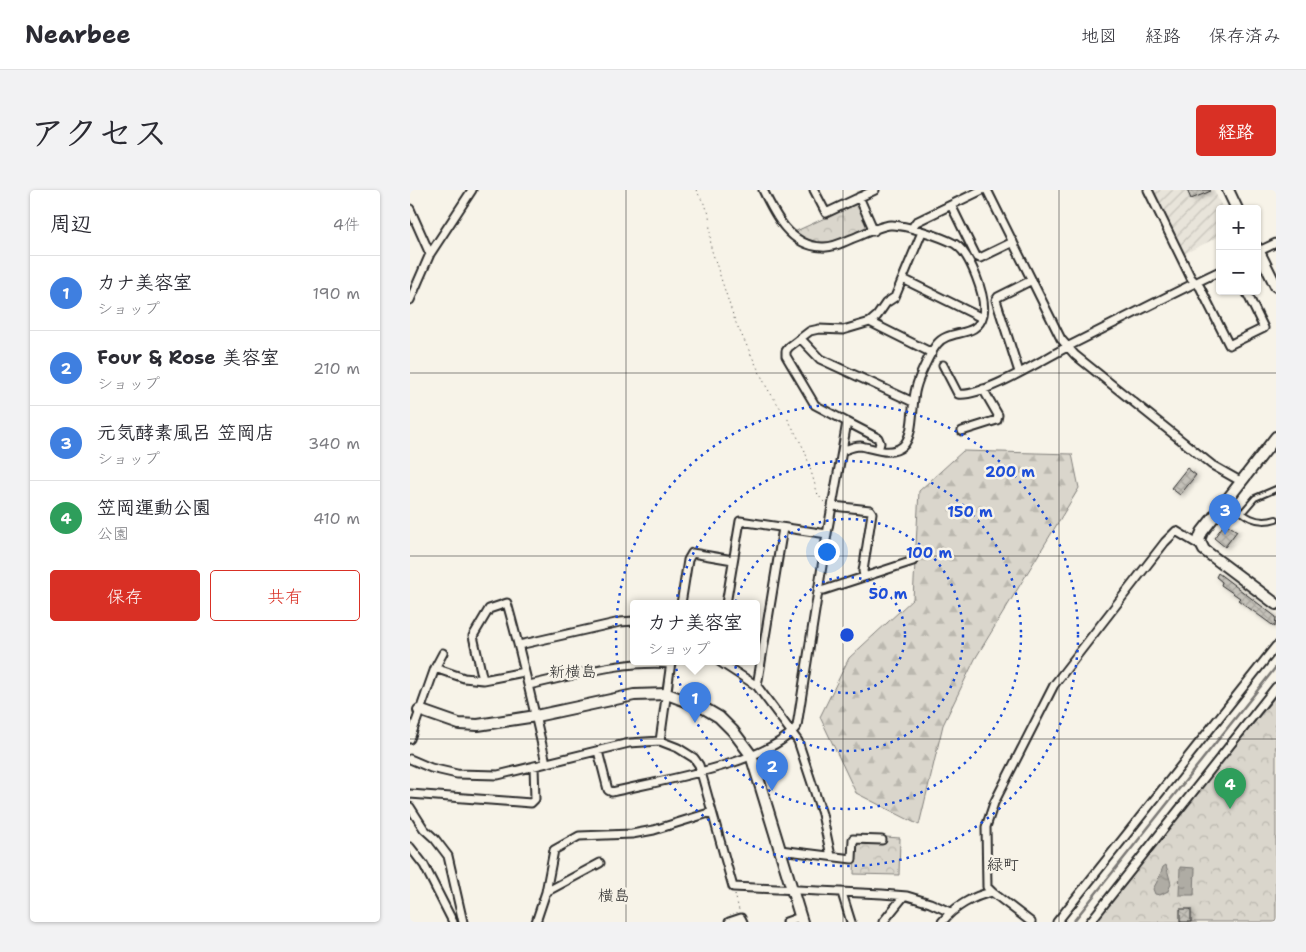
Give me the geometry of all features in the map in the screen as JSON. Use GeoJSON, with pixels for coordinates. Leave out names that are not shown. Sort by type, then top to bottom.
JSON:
{"type":"FeatureCollection","features":[{"type":"Feature","properties":{"kind":"street"},"geometry":{"type":"LineString","coordinates":[[410,300],[430,254],[472,190]]}},
{"type":"Feature","properties":{"kind":"street"},"geometry":{"type":"LineString","coordinates":[[763,190],[789,234],[806,244],[823,247],[841,243],[888,225],[912,228],[955,244],[962,250],[978,281],[984,311],[979,325],[938,342],[916,387],[910,434],[904,444],[896,451],[888,452],[858,446],[842,451]]}},
{"type":"Feature","properties":{"kind":"street"},"geometry":{"type":"LineString","coordinates":[[814,190],[826,213],[875,190]]}},
{"type":"Feature","properties":{"kind":"street"},"geometry":{"type":"LineString","coordinates":[[912,228],[916,222],[982,190]]}},
{"type":"Feature","properties":{"kind":"street"},"geometry":{"type":"LineString","coordinates":[[987,190],[1061,339],[1067,347],[1212,465],[1242,482]]}},
{"type":"Feature","properties":{"kind":"street"},"geometry":{"type":"LineString","coordinates":[[1148,190],[1229,345],[1264,328],[1248,295]]}},
{"type":"Feature","properties":{"kind":"street"},"geometry":{"type":"LineString","coordinates":[[1228,190],[1236,205]]}},
{"type":"Feature","properties":{"kind":"street"},"geometry":{"type":"LineString","coordinates":[[859,198],[874,231]]}},
{"type":"Feature","properties":{"kind":"street"},"geometry":{"type":"LineString","coordinates":[[951,205],[976,256],[980,258],[1013,242]]}},
{"type":"Feature","properties":{"kind":"street"},"geometry":{"type":"LineString","coordinates":[[410,210],[430,254]]}},
{"type":"Feature","properties":{"kind":"street"},"geometry":{"type":"LineString","coordinates":[[878,450],[880,443],[878,438],[815,405],[786,356],[786,351],[788,347],[810,331],[818,329],[843,330],[870,322],[878,316],[886,303],[895,297],[922,232]]}},
{"type":"Feature","properties":{"kind":"street"},"geometry":{"type":"LineString","coordinates":[[1261,249],[1276,243]]}},
{"type":"Feature","properties":{"kind":"street"},"geometry":{"type":"LineString","coordinates":[[1261,256],[1276,286]]}},
{"type":"Feature","properties":{"kind":"street"},"geometry":{"type":"LineString","coordinates":[[943,365],[958,394],[983,389],[1006,380],[1067,347],[1216,273]]}},
{"type":"Feature","properties":{"kind":"street"},"geometry":{"type":"LineString","coordinates":[[410,278],[420,276]]}},
{"type":"Feature","properties":{"kind":"street"},"geometry":{"type":"LineString","coordinates":[[903,279],[982,318]]}},
{"type":"Feature","properties":{"kind":"street"},"geometry":{"type":"LineString","coordinates":[[1019,372],[996,300],[998,297],[1032,280]]}},
{"type":"Feature","properties":{"kind":"street"},"geometry":{"type":"LineString","coordinates":[[870,322],[932,353]]}},
{"type":"Feature","properties":{"kind":"street"},"geometry":{"type":"LineString","coordinates":[[801,339],[820,358],[913,402]]}},
{"type":"Feature","properties":{"kind":"street"},"geometry":{"type":"LineString","coordinates":[[962,431],[997,420],[998,415],[983,389]]}},
{"type":"Feature","properties":{"kind":"street"},"geometry":{"type":"LineString","coordinates":[[598,751],[608,790],[612,792],[700,772],[751,755],[786,738],[792,733],[797,726],[827,534],[847,422]]}},
{"type":"Feature","properties":{"kind":"street"},"geometry":{"type":"LineString","coordinates":[[1200,546],[1199,540],[1202,532],[1276,437]]}},
{"type":"Feature","properties":{"kind":"street"},"geometry":{"type":"LineString","coordinates":[[833,506],[870,510],[872,513],[864,576]]}},
{"type":"Feature","properties":{"kind":"street"},"geometry":{"type":"LineString","coordinates":[[727,600],[740,521],[827,534]]}},
{"type":"Feature","properties":{"kind":"street"},"geometry":{"type":"LineString","coordinates":[[758,686],[783,528]]}},
{"type":"Feature","properties":{"kind":"street"},"geometry":{"type":"LineString","coordinates":[[1031,922],[992,892],[988,886],[986,827],[994,803],[1054,685],[1176,531],[1200,546],[1218,562],[1276,604]]}},
{"type":"Feature","properties":{"kind":"street"},"geometry":{"type":"LineString","coordinates":[[682,600],[688,560],[692,553],[732,560]]}},
{"type":"Feature","properties":{"kind":"street"},"geometry":{"type":"LineString","coordinates":[[819,590],[912,561],[913,554]]}},
{"type":"Feature","properties":{"kind":"street"},"geometry":{"type":"LineString","coordinates":[[483,680],[473,636],[489,609],[507,603],[529,685],[546,763]]}},
{"type":"Feature","properties":{"kind":"street"},"geometry":{"type":"LineString","coordinates":[[519,645],[630,621]]}},
{"type":"Feature","properties":{"kind":"street"},"geometry":{"type":"LineString","coordinates":[[1057,922],[1276,646]]}},
{"type":"Feature","properties":{"kind":"street"},"geometry":{"type":"LineString","coordinates":[[410,740],[414,709],[443,653]]}},
{"type":"Feature","properties":{"kind":"street"},"geometry":{"type":"LineString","coordinates":[[529,685],[630,664]]}},
{"type":"Feature","properties":{"kind":"street"},"geometry":{"type":"LineString","coordinates":[[660,742],[671,665]]}},
{"type":"Feature","properties":{"kind":"street"},"geometry":{"type":"LineString","coordinates":[[725,665],[758,686],[798,741],[822,814],[831,856]]}},
{"type":"Feature","properties":{"kind":"street"},"geometry":{"type":"LineString","coordinates":[[435,668],[464,678],[483,680],[524,672]]}},
{"type":"Feature","properties":{"kind":"street"},"geometry":{"type":"LineString","coordinates":[[1090,922],[1276,687]]}},
{"type":"Feature","properties":{"kind":"street"},"geometry":{"type":"LineString","coordinates":[[414,709],[459,724],[478,725],[536,716],[634,695],[667,694],[702,706],[719,717],[733,731],[751,755],[801,920],[786,922]]}},
{"type":"Feature","properties":{"kind":"street"},"geometry":{"type":"LineString","coordinates":[[410,759],[431,768],[457,774],[498,775],[629,744],[660,742],[678,748],[694,758],[699,764],[733,887],[904,896],[930,903],[950,912]]}},
{"type":"Feature","properties":{"kind":"street"},"geometry":{"type":"LineString","coordinates":[[410,794],[531,803],[535,799],[534,766]]}},
{"type":"Feature","properties":{"kind":"street"},"geometry":{"type":"LineString","coordinates":[[410,807],[424,829],[435,839],[448,856],[463,922]]}},
{"type":"Feature","properties":{"kind":"street"},"geometry":{"type":"LineString","coordinates":[[536,922],[546,892],[554,850],[579,836],[632,834],[654,830],[712,812]]}},
{"type":"Feature","properties":{"kind":"street"},"geometry":{"type":"LineString","coordinates":[[780,850],[852,858],[853,839],[882,840]]}},
{"type":"Feature","properties":{"kind":"street"},"geometry":{"type":"LineString","coordinates":[[410,847],[424,865],[453,922]]}},
{"type":"Feature","properties":{"kind":"street"},"geometry":{"type":"LineString","coordinates":[[546,892],[600,863]]}},
{"type":"Feature","properties":{"kind":"street"},"geometry":{"type":"LineString","coordinates":[[942,922],[950,912],[981,894],[992,892]]}},
{"type":"Feature","properties":{"kind":"street"},"geometry":{"type":"LineString","coordinates":[[842,893],[851,922]]}},
{"type":"Feature","properties":{"kind":"street"},"geometry":{"type":"LineString","coordinates":[[883,922],[904,896]]}},
{"type":"Feature","properties":{"kind":"street"},"geometry":{"type":"LineString","coordinates":[[729,922],[742,920]]}},
{"type":"Feature","properties":{"kind":"lane"},"geometry":{"type":"LineString","coordinates":[[1242,513],[1255,498],[1276,490]]}},
{"type":"Feature","properties":{"kind":"lane"},"geometry":{"type":"LineString","coordinates":[[1227,500],[1242,513],[1257,522],[1269,522],[1276,519]]}},
{"type":"Feature","properties":{"kind":"path"},"geometry":{"type":"LineString","coordinates":[[696,190],[706,207],[711,248],[735,321],[767,388],[789,421],[805,451],[818,495],[827,505],[833,506]]}},
{"type":"Feature","properties":{"kind":"path"},"geometry":{"type":"LineString","coordinates":[[733,887],[742,920]]}},
{"type":"Feature","properties":{"kind":"shaded area"},"geometry":{"type":"Polygon","coordinates":[[[1148,190],[1187,190],[1192,199],[1210,190],[1214,190],[1221,205],[1216,205],[1216,238],[1180,256],[1148,190]]]}},
{"type":"Feature","properties":{"kind":"green space"},"geometry":{"type":"Polygon","coordinates":[[[858,203],[868,226],[849,235],[840,239],[823,242],[804,238],[794,232],[858,203]]]}},
{"type":"Feature","properties":{"kind":"green space"},"geometry":{"type":"Polygon","coordinates":[[[963,451],[1072,454],[1079,488],[975,659],[943,725],[919,825],[856,793],[820,717],[849,658],[913,599],[919,491],[963,451]]]}},
{"type":"Feature","properties":{"kind":"green space"},"geometry":{"type":"Polygon","coordinates":[[[1276,696],[1276,922],[1093,922],[1276,696]]]}},
{"type":"Feature","properties":{"kind":"green space"},"geometry":{"type":"Polygon","coordinates":[[[886,837],[900,838],[899,875],[854,874],[855,842],[886,843],[886,837]]]}},
{"type":"Feature","properties":{"kind":"water"},"geometry":{"type":"Polygon","coordinates":[[[1166,865],[1171,884],[1168,891],[1160,895],[1155,894],[1153,889],[1163,867],[1166,865]]]}},
{"type":"Feature","properties":{"kind":"water"},"geometry":{"type":"Polygon","coordinates":[[[1180,867],[1195,868],[1194,895],[1179,895],[1180,867]]]}},
{"type":"Feature","properties":{"kind":"building"},"geometry":{"type":"Polygon","coordinates":[[[1187,190],[1210,190],[1211,191],[1191,199],[1187,190]]]}},
{"type":"Feature","properties":{"kind":"building"},"geometry":{"type":"Polygon","coordinates":[[[1187,468],[1196,475],[1180,495],[1171,488],[1187,468]]]}},
{"type":"Feature","properties":{"kind":"building"},"geometry":{"type":"Polygon","coordinates":[[[1225,523],[1237,531],[1225,547],[1214,538],[1225,523]]]}},
{"type":"Feature","properties":{"kind":"building"},"geometry":{"type":"Polygon","coordinates":[[[1218,573],[1276,617],[1275,627],[1221,585],[1222,582],[1216,577],[1218,573]]]}},
{"type":"Feature","properties":{"kind":"building"},"geometry":{"type":"Polygon","coordinates":[[[1180,909],[1191,909],[1191,922],[1180,922],[1180,909]]]}},
{"type":"Feature","properties":{"kind":"waterway"},"geometry":{"type":"LineString","coordinates":[[921,215],[972,190]]}},
{"type":"Feature","properties":{"kind":"waterway"},"geometry":{"type":"LineString","coordinates":[[1073,922],[1276,667]]}},
{"type":"Feature","properties":{"kind":"place","name":"元気酵素風呂 笠岡店"},"geometry":{"type":"Point","coordinates":[1225,535]}},
{"type":"Feature","properties":{"kind":"place","name":"カナ美容室"},"geometry":{"type":"Point","coordinates":[695,723]}},
{"type":"Feature","properties":{"kind":"place","name":"Four & Rose 美容室"},"geometry":{"type":"Point","coordinates":[772,791]}},
{"type":"Feature","properties":{"kind":"place","name":"笠岡運動公園"},"geometry":{"type":"Point","coordinates":[1230,809]}},
{"type":"Feature","properties":{"kind":"district","name":"新横島"},"geometry":{"type":"Point","coordinates":[573,671]}},
{"type":"Feature","properties":{"kind":"district","name":"緑町"},"geometry":{"type":"Point","coordinates":[1003,864]}},
{"type":"Feature","properties":{"kind":"district","name":"横島"},"geometry":{"type":"Point","coordinates":[614,895]}}]}
